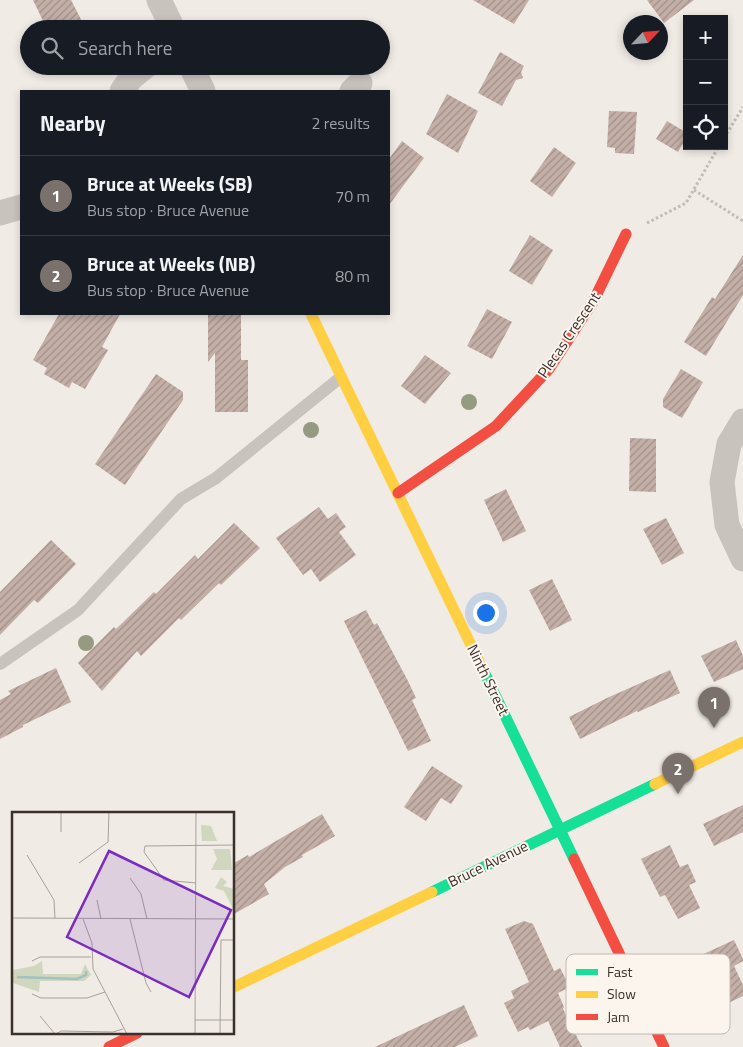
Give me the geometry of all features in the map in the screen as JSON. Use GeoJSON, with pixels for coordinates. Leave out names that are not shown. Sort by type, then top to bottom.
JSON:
{"type":"FeatureCollection","features":[{"type":"Feature","properties":{"kind":"street"},"geometry":{"type":"LineString","coordinates":[[159,0],[169,20]]}},
{"type":"Feature","properties":{"kind":"street"},"geometry":{"type":"LineString","coordinates":[[123,90],[135,75]]}},
{"type":"Feature","properties":{"kind":"street"},"geometry":{"type":"LineString","coordinates":[[196,75],[203,90]]}},
{"type":"Feature","properties":{"kind":"street"},"geometry":{"type":"LineString","coordinates":[[0,214],[20,207]]}},
{"type":"Feature","properties":{"kind":"street","name":"Plecas Crescent"},"geometry":{"type":"LineString","coordinates":[[398,493],[496,426],[549,369],[593,302],[626,234]]}},
{"type":"Feature","properties":{"kind":"street","name":"Ninth Street"},"geometry":{"type":"LineString","coordinates":[[311,315],[619,954]]}},
{"type":"Feature","properties":{"kind":"street"},"geometry":{"type":"LineString","coordinates":[[743,421],[729,444],[722,482],[727,525],[743,559]]}},
{"type":"Feature","properties":{"kind":"street","name":"Bruce Avenue"},"geometry":{"type":"LineString","coordinates":[[235,987],[743,742]]}},
{"type":"Feature","properties":{"kind":"street"},"geometry":{"type":"LineString","coordinates":[[109,1047],[135,1034]]}},
{"type":"Feature","properties":{"kind":"street","name":"Ninth Street"},"geometry":{"type":"LineString","coordinates":[[658,1034],[664,1047]]}},
{"type":"Feature","properties":{"kind":"lane"},"geometry":{"type":"LineString","coordinates":[[0,664],[78,610],[181,499],[216,478],[341,377]]}},
{"type":"Feature","properties":{"kind":"path"},"geometry":{"type":"LineString","coordinates":[[728,131],[743,107]]}},
{"type":"Feature","properties":{"kind":"path"},"geometry":{"type":"LineString","coordinates":[[626,234],[686,203],[718,150]]}},
{"type":"Feature","properties":{"kind":"path"},"geometry":{"type":"LineString","coordinates":[[694,190],[743,221]]}},
{"type":"Feature","properties":{"kind":"building"},"geometry":{"type":"Polygon","coordinates":[[[33,0],[71,0],[81,20],[43,20],[33,0]]]}},
{"type":"Feature","properties":{"kind":"building"},"geometry":{"type":"Polygon","coordinates":[[[473,0],[529,0],[514,24],[473,0]]]}},
{"type":"Feature","properties":{"kind":"building"},"geometry":{"type":"Polygon","coordinates":[[[647,0],[694,0],[668,20],[668,15],[658,15],[647,0]]]}},
{"type":"Feature","properties":{"kind":"building"},"geometry":{"type":"Polygon","coordinates":[[[500,52],[524,66],[521,72],[523,78],[516,80],[502,106],[478,93],[500,52]]]}},
{"type":"Feature","properties":{"kind":"building"},"geometry":{"type":"Polygon","coordinates":[[[447,94],[478,111],[458,153],[426,134],[447,94]]]}},
{"type":"Feature","properties":{"kind":"building"},"geometry":{"type":"Polygon","coordinates":[[[609,111],[637,112],[634,154],[615,153],[615,148],[607,147],[609,111]]]}},
{"type":"Feature","properties":{"kind":"building"},"geometry":{"type":"Polygon","coordinates":[[[667,121],[683,131],[683,144],[678,152],[656,139],[667,121]]]}},
{"type":"Feature","properties":{"kind":"building"},"geometry":{"type":"Polygon","coordinates":[[[402,141],[424,158],[390,204],[390,158],[402,141]]]}},
{"type":"Feature","properties":{"kind":"building"},"geometry":{"type":"Polygon","coordinates":[[[554,147],[576,163],[552,197],[530,181],[554,147]]]}},
{"type":"Feature","properties":{"kind":"building"},"geometry":{"type":"Polygon","coordinates":[[[530,235],[553,250],[532,285],[509,271],[530,235]]]}},
{"type":"Feature","properties":{"kind":"building"},"geometry":{"type":"Polygon","coordinates":[[[743,255],[743,295],[706,356],[684,342],[712,297],[715,299],[743,255]]]}},
{"type":"Feature","properties":{"kind":"building"},"geometry":{"type":"Polygon","coordinates":[[[487,309],[512,322],[492,359],[467,346],[487,309]]]}},
{"type":"Feature","properties":{"kind":"building"},"geometry":{"type":"Polygon","coordinates":[[[58,315],[119,315],[102,347],[108,350],[85,389],[72,382],[69,388],[44,374],[47,368],[33,360],[58,315]]]}},
{"type":"Feature","properties":{"kind":"building"},"geometry":{"type":"Polygon","coordinates":[[[208,315],[241,315],[241,360],[248,360],[248,412],[215,412],[215,353],[208,362],[208,315]]]}},
{"type":"Feature","properties":{"kind":"building"},"geometry":{"type":"Polygon","coordinates":[[[425,355],[451,373],[425,404],[401,386],[425,355]]]}},
{"type":"Feature","properties":{"kind":"building"},"geometry":{"type":"Polygon","coordinates":[[[681,369],[703,382],[682,418],[663,407],[663,399],[681,369]]]}},
{"type":"Feature","properties":{"kind":"building"},"geometry":{"type":"Polygon","coordinates":[[[156,374],[183,392],[183,400],[125,485],[95,464],[156,374]]]}},
{"type":"Feature","properties":{"kind":"building"},"geometry":{"type":"Polygon","coordinates":[[[630,438],[656,439],[656,492],[629,491],[630,438]]]}},
{"type":"Feature","properties":{"kind":"building"},"geometry":{"type":"Polygon","coordinates":[[[506,489],[526,531],[503,542],[484,500],[506,489]]]}},
{"type":"Feature","properties":{"kind":"building"},"geometry":{"type":"Polygon","coordinates":[[[319,507],[328,519],[336,513],[346,527],[339,532],[356,555],[320,582],[311,569],[303,575],[276,538],[319,507]]]}},
{"type":"Feature","properties":{"kind":"building"},"geometry":{"type":"Polygon","coordinates":[[[666,518],[684,553],[662,565],[643,529],[666,518]]]}},
{"type":"Feature","properties":{"kind":"building"},"geometry":{"type":"Polygon","coordinates":[[[234,523],[260,548],[221,585],[219,583],[181,620],[179,618],[141,656],[137,651],[102,691],[78,663],[114,627],[116,629],[154,592],[156,594],[195,555],[198,559],[234,523]]]}},
{"type":"Feature","properties":{"kind":"building"},"geometry":{"type":"Polygon","coordinates":[[[51,540],[76,564],[38,603],[34,600],[0,635],[0,592],[51,540]]]}},
{"type":"Feature","properties":{"kind":"building"},"geometry":{"type":"Polygon","coordinates":[[[552,579],[572,620],[550,631],[529,590],[552,579]]]}},
{"type":"Feature","properties":{"kind":"building"},"geometry":{"type":"Polygon","coordinates":[[[366,610],[374,625],[377,623],[408,681],[416,698],[412,700],[431,741],[408,751],[344,621],[366,610]]]}},
{"type":"Feature","properties":{"kind":"building"},"geometry":{"type":"Polygon","coordinates":[[[736,640],[743,656],[743,669],[714,682],[701,656],[736,640]]]}},
{"type":"Feature","properties":{"kind":"building"},"geometry":{"type":"Polygon","coordinates":[[[56,668],[71,702],[23,725],[23,727],[0,739],[0,700],[11,694],[8,691],[56,668]]]}},
{"type":"Feature","properties":{"kind":"building"},"geometry":{"type":"Polygon","coordinates":[[[670,670],[680,693],[637,711],[580,739],[569,717],[670,670]]]}},
{"type":"Feature","properties":{"kind":"building"},"geometry":{"type":"Polygon","coordinates":[[[432,766],[463,786],[451,804],[441,798],[426,821],[404,807],[432,766]]]}},
{"type":"Feature","properties":{"kind":"building"},"geometry":{"type":"Polygon","coordinates":[[[743,805],[743,832],[714,846],[703,824],[743,805]]]}},
{"type":"Feature","properties":{"kind":"building"},"geometry":{"type":"Polygon","coordinates":[[[322,814],[335,836],[285,867],[264,884],[269,894],[235,913],[235,862],[248,855],[249,857],[322,814]]]}},
{"type":"Feature","properties":{"kind":"building"},"geometry":{"type":"Polygon","coordinates":[[[670,845],[680,867],[688,864],[696,882],[689,885],[700,908],[678,919],[665,895],[660,897],[641,859],[670,845]]]}},
{"type":"Feature","properties":{"kind":"building"},"geometry":{"type":"Polygon","coordinates":[[[524,921],[533,924],[554,971],[560,968],[566,979],[566,989],[558,993],[566,1015],[566,1034],[576,1034],[582,1047],[560,1047],[548,1021],[530,1030],[528,1027],[518,1032],[504,1003],[514,998],[511,991],[529,982],[505,929],[524,921]]]}},
{"type":"Feature","properties":{"kind":"building"},"geometry":{"type":"Polygon","coordinates":[[[734,940],[743,959],[743,961],[734,966],[743,985],[743,996],[730,1002],[730,954],[704,954],[734,940]]]}},
{"type":"Feature","properties":{"kind":"building"},"geometry":{"type":"Polygon","coordinates":[[[464,1005],[478,1036],[455,1047],[375,1047],[464,1005]]]}},
{"type":"Feature","properties":{"kind":"traffic: fast"},"geometry":{"type":"LineString","coordinates":[[484,672],[574,859]]}},
{"type":"Feature","properties":{"kind":"traffic: fast"},"geometry":{"type":"LineString","coordinates":[[432,892],[655,784]]}},
{"type":"Feature","properties":{"kind":"traffic: slow"},"geometry":{"type":"LineString","coordinates":[[311,315],[484,672]]}},
{"type":"Feature","properties":{"kind":"traffic: slow"},"geometry":{"type":"LineString","coordinates":[[655,784],[743,742]]}},
{"type":"Feature","properties":{"kind":"traffic: slow"},"geometry":{"type":"LineString","coordinates":[[235,987],[432,892]]}},
{"type":"Feature","properties":{"kind":"traffic: jam"},"geometry":{"type":"LineString","coordinates":[[398,493],[496,426],[549,369],[593,302],[626,234]]}},
{"type":"Feature","properties":{"kind":"traffic: jam"},"geometry":{"type":"LineString","coordinates":[[574,859],[619,954]]}},
{"type":"Feature","properties":{"kind":"traffic: jam"},"geometry":{"type":"LineString","coordinates":[[109,1047],[135,1034]]}},
{"type":"Feature","properties":{"kind":"traffic: jam"},"geometry":{"type":"LineString","coordinates":[[658,1034],[664,1047]]}},
{"type":"Feature","properties":{"kind":"place","name":"Bruce at Weeks (SB)"},"geometry":{"type":"Point","coordinates":[714,728]}},
{"type":"Feature","properties":{"kind":"place","name":"Bruce at Weeks (NB)"},"geometry":{"type":"Point","coordinates":[678,794]}}]}
